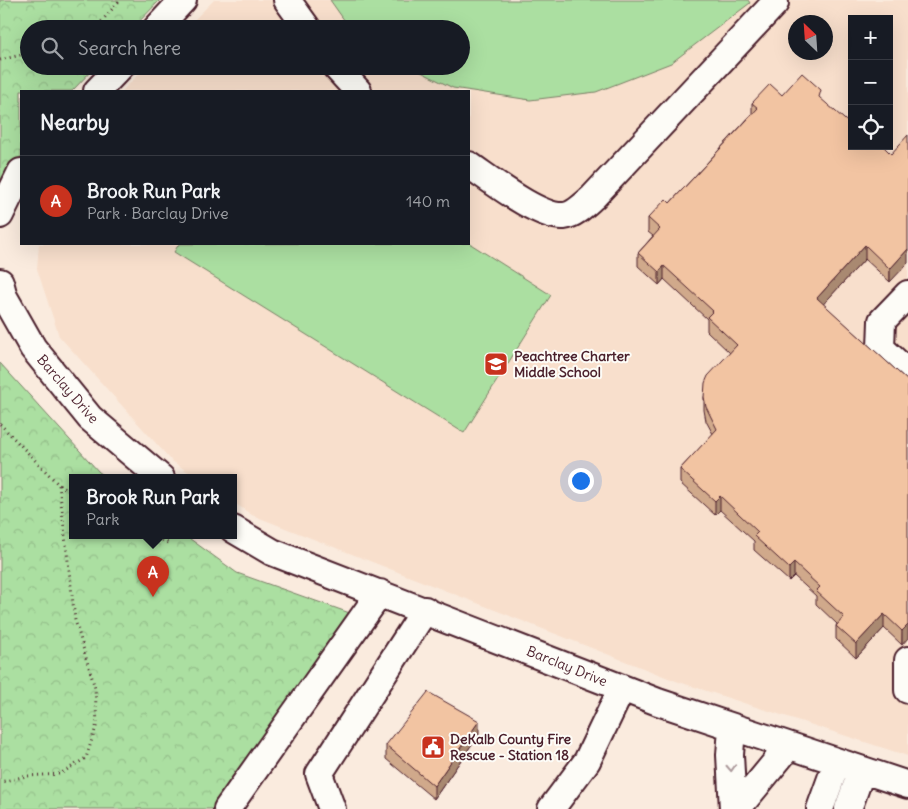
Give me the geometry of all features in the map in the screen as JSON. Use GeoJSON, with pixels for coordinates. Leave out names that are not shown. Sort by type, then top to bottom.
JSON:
{"type":"FeatureCollection","features":[{"type":"Feature","properties":{"kind":"street"},"geometry":{"type":"LineString","coordinates":[[164,20],[183,0]]}},
{"type":"Feature","properties":{"kind":"street"},"geometry":{"type":"LineString","coordinates":[[287,0],[301,20]]}},
{"type":"Feature","properties":{"kind":"street"},"geometry":{"type":"LineString","coordinates":[[470,166],[538,211],[564,216],[579,210],[775,3]]}},
{"type":"Feature","properties":{"kind":"street"},"geometry":{"type":"LineString","coordinates":[[98,90],[112,75]]}},
{"type":"Feature","properties":{"kind":"street"},"geometry":{"type":"LineString","coordinates":[[343,75],[357,90]]}},
{"type":"Feature","properties":{"kind":"street"},"geometry":{"type":"LineString","coordinates":[[0,215],[20,174]]}},
{"type":"Feature","properties":{"kind":"street","name":"Barclay Drive"},"geometry":{"type":"LineString","coordinates":[[0,282],[4,298],[33,348],[90,418],[156,474]]}},
{"type":"Feature","properties":{"kind":"street"},"geometry":{"type":"LineString","coordinates":[[908,294],[882,321],[881,348],[908,373]]}},
{"type":"Feature","properties":{"kind":"street","name":"Barclay Drive"},"geometry":{"type":"LineString","coordinates":[[237,531],[272,552],[380,592],[622,688],[732,728],[908,785]]}},
{"type":"Feature","properties":{"kind":"street"},"geometry":{"type":"LineString","coordinates":[[227,809],[380,592]]}},
{"type":"Feature","properties":{"kind":"street"},"geometry":{"type":"LineString","coordinates":[[332,809],[319,774],[426,610]]}},
{"type":"Feature","properties":{"kind":"street"},"geometry":{"type":"LineString","coordinates":[[908,660],[908,690]]}},
{"type":"Feature","properties":{"kind":"street"},"geometry":{"type":"LineString","coordinates":[[551,809],[587,761],[622,688]]}},
{"type":"Feature","properties":{"kind":"street"},"geometry":{"type":"LineString","coordinates":[[732,728],[730,755],[733,809]]}},
{"type":"Feature","properties":{"kind":"street"},"geometry":{"type":"LineString","coordinates":[[737,809],[788,746]]}},
{"type":"Feature","properties":{"kind":"street"},"geometry":{"type":"LineString","coordinates":[[821,809],[837,762]]}},
{"type":"Feature","properties":{"kind":"street"},"geometry":{"type":"LineString","coordinates":[[848,809],[862,770]]}},
{"type":"Feature","properties":{"kind":"path"},"geometry":{"type":"LineString","coordinates":[[103,20],[120,0]]}},
{"type":"Feature","properties":{"kind":"path"},"geometry":{"type":"LineString","coordinates":[[0,60],[20,55]]}},
{"type":"Feature","properties":{"kind":"path"},"geometry":{"type":"LineString","coordinates":[[0,424],[59,485],[69,491]]}},
{"type":"Feature","properties":{"kind":"path"},"geometry":{"type":"LineString","coordinates":[[0,782],[27,776],[60,774],[86,758],[97,724],[95,688],[75,620],[59,485]]}},
{"type":"Feature","properties":{"kind":"path"},"geometry":{"type":"LineString","coordinates":[[159,539],[168,544]]}},
{"type":"Feature","properties":{"kind":"shaded area","name":"Peachtree Charter Middle School"},"geometry":{"type":"Polygon","coordinates":[[[214,0],[908,0],[908,756],[676,681],[252,515],[237,505],[237,474],[191,474],[172,461],[59,336],[37,269],[39,245],[470,245],[470,90],[123,90],[138,75],[470,75],[470,20],[194,20],[214,0]]]}},
{"type":"Feature","properties":{"kind":"green space"},"geometry":{"type":"Polygon","coordinates":[[[0,0],[160,0],[141,20],[20,20],[20,75],[87,75],[73,90],[20,90],[20,164],[0,216],[0,0]]]}},
{"type":"Feature","properties":{"kind":"green space"},"geometry":{"type":"Polygon","coordinates":[[[330,0],[748,0],[750,3],[671,63],[596,92],[530,100],[453,88],[427,75],[470,75],[470,20],[344,20],[330,0]]]}},
{"type":"Feature","properties":{"kind":"green space"},"geometry":{"type":"Polygon","coordinates":[[[470,244],[551,295],[464,433],[174,252],[178,245],[470,244]]]}},
{"type":"Feature","properties":{"kind":"green space"},"geometry":{"type":"Polygon","coordinates":[[[0,363],[102,474],[69,474],[69,539],[190,539],[237,573],[375,622],[229,809],[0,809],[0,363]]]}},
{"type":"Feature","properties":{"kind":"building"},"geometry":{"type":"Polygon","coordinates":[[[802,73],[821,90],[819,97],[848,122],[848,150],[887,150],[891,154],[908,135],[908,249],[890,269],[865,245],[817,298],[908,381],[908,625],[902,631],[884,614],[856,644],[836,626],[844,617],[816,591],[820,587],[794,563],[789,568],[754,536],[758,532],[720,496],[715,501],[680,469],[717,429],[706,407],[704,397],[705,383],[708,376],[737,345],[707,317],[713,311],[664,266],[659,272],[638,253],[660,229],[648,218],[666,199],[670,203],[758,108],[752,103],[770,84],[782,95],[802,73]]]}},
{"type":"Feature","properties":{"kind":"building","name":"DeKalb County Fire Rescue - Station 18"},"geometry":{"type":"Polygon","coordinates":[[[428,692],[479,721],[434,786],[386,745],[428,692]]]}},
{"type":"Feature","properties":{"kind":"place","name":"Peachtree Charter Middle School"},"geometry":{"type":"Point","coordinates":[496,364]}},
{"type":"Feature","properties":{"kind":"place","name":"Brook Run Park"},"geometry":{"type":"Point","coordinates":[153,597]}},
{"type":"Feature","properties":{"kind":"place","name":"DeKalb County Fire Rescue - Station 18"},"geometry":{"type":"Point","coordinates":[433,747]}}]}
